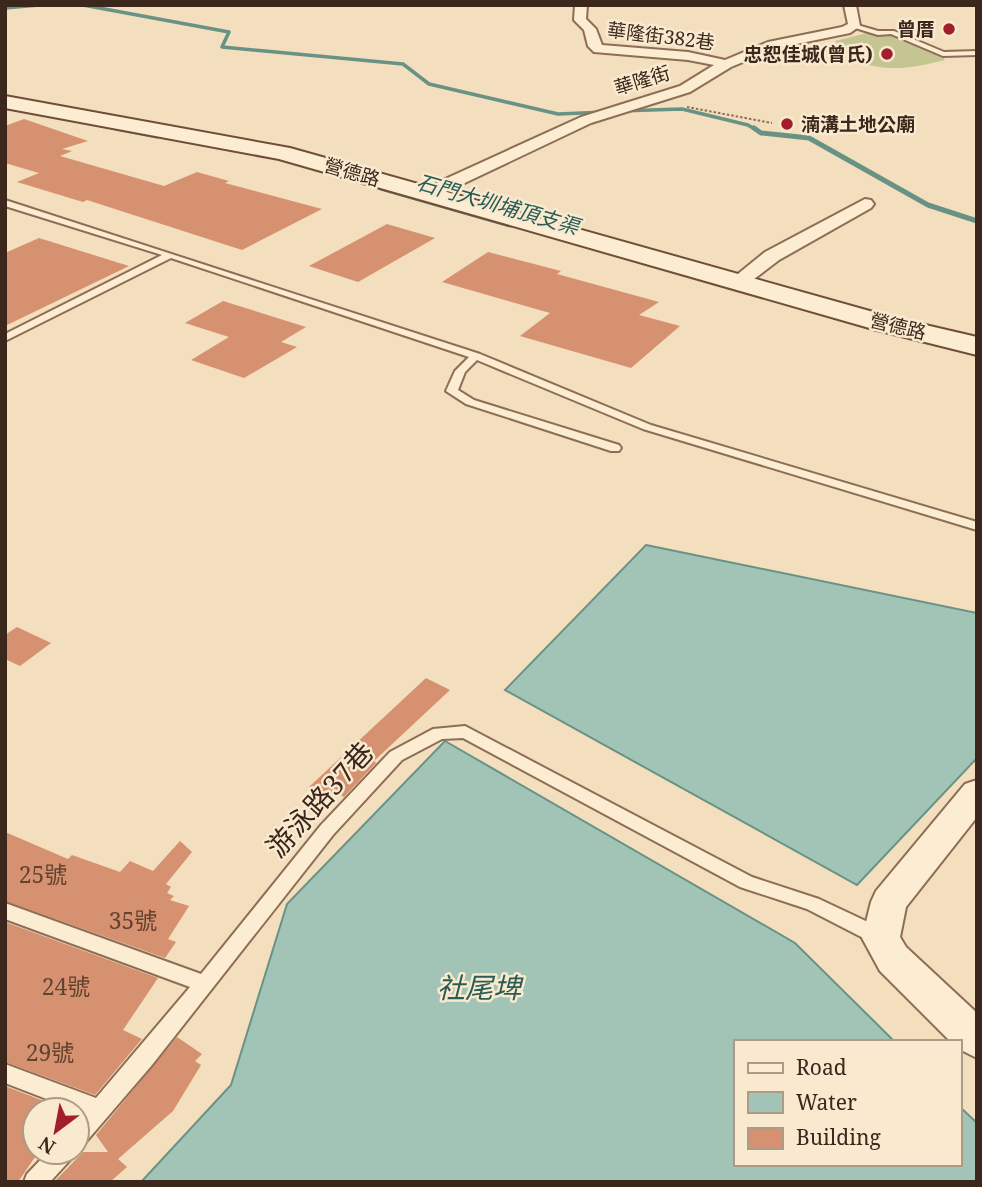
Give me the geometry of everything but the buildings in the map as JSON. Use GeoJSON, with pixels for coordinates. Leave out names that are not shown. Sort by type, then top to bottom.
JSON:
{"type":"FeatureCollection","features":[{"type":"Feature","properties":{"kind":"street","name":"華隆街382巷"},"geometry":{"type":"LineString","coordinates":[[581,5],[580,20],[590,29],[594,46],[599,49],[688,56],[726,64]]}},
{"type":"Feature","properties":{"kind":"street"},"geometry":{"type":"LineString","coordinates":[[850,5],[854,26]]}},
{"type":"Feature","properties":{"kind":"street","name":"華隆街"},"geometry":{"type":"LineString","coordinates":[[427,194],[586,120],[685,89],[726,64],[773,45],[854,26]]}},
{"type":"Feature","properties":{"kind":"street","name":"營德路"},"geometry":{"type":"LineString","coordinates":[[5,102],[282,153],[883,323],[977,346]]}},
{"type":"Feature","properties":{"kind":"street"},"geometry":{"type":"LineString","coordinates":[[738,282],[772,256],[865,204]]}},
{"type":"Feature","properties":{"kind":"street"},"geometry":{"type":"LineString","coordinates":[[977,793],[889,902],[881,938],[893,959],[977,1040]]}},
{"type":"Feature","properties":{"kind":"lane"},"geometry":{"type":"LineString","coordinates":[[854,26],[878,33],[892,32],[943,54],[977,53]]}},
{"type":"Feature","properties":{"kind":"lane"},"geometry":{"type":"LineString","coordinates":[[5,203],[170,254],[476,356],[647,427],[977,526]]}},
{"type":"Feature","properties":{"kind":"lane"},"geometry":{"type":"LineString","coordinates":[[5,338],[170,254]]}},
{"type":"Feature","properties":{"kind":"lane"},"geometry":{"type":"LineString","coordinates":[[476,356],[460,370],[452,391],[470,402],[615,448]]}},
{"type":"Feature","properties":{"kind":"lane","name":"游泳路37巷"},"geometry":{"type":"LineString","coordinates":[[91,1120],[145,1058],[327,830],[396,756],[439,733],[465,732],[746,882],[813,904],[881,938]]}},
{"type":"Feature","properties":{"kind":"lane"},"geometry":{"type":"LineString","coordinates":[[5,911],[203,983]]}},
{"type":"Feature","properties":{"kind":"lane"},"geometry":{"type":"LineString","coordinates":[[5,1073],[100,1110]]}},
{"type":"Feature","properties":{"kind":"lane"},"geometry":{"type":"LineString","coordinates":[[35,1182],[50,1166]]}},
{"type":"Feature","properties":{"kind":"path"},"geometry":{"type":"LineString","coordinates":[[679,106],[751,117],[772,123]]}},
{"type":"Feature","properties":{"kind":"green space"},"geometry":{"type":"Polygon","coordinates":[[[867,33],[898,36],[920,42],[945,60],[886,68],[858,61],[835,41],[867,33]]]}},
{"type":"Feature","properties":{"kind":"water"},"geometry":{"type":"Polygon","coordinates":[[[646,545],[977,613],[977,758],[857,885],[505,690],[646,545]]]}},
{"type":"Feature","properties":{"kind":"water","name":"社尾埤"},"geometry":{"type":"Polygon","coordinates":[[[445,741],[795,943],[893,1040],[734,1040],[734,1166],[961,1166],[961,1108],[977,1123],[977,1182],[141,1182],[231,1085],[287,904],[445,741]]]}},
{"type":"Feature","properties":{"kind":"waterway","name":"石門大圳埔頂支渠"},"geometry":{"type":"LineString","coordinates":[[5,8],[39,5]]}},
{"type":"Feature","properties":{"kind":"waterway","name":"石門大圳埔頂支渠"},"geometry":{"type":"LineString","coordinates":[[83,5],[229,32],[222,47],[403,64],[429,84],[558,114],[606,112]]}},
{"type":"Feature","properties":{"kind":"waterway","name":"石門大圳埔頂支渠"},"geometry":{"type":"LineString","coordinates":[[619,111],[682,109],[748,125],[756,130]]}},
{"type":"Feature","properties":{"kind":"waterway","name":"石門大圳埔頂支渠"},"geometry":{"type":"LineString","coordinates":[[60,118],[126,130]]}},
{"type":"Feature","properties":{"kind":"waterway","name":"石門大圳埔頂支渠"},"geometry":{"type":"LineString","coordinates":[[116,128],[157,136]]}},
{"type":"Feature","properties":{"kind":"waterway","name":"石門大圳埔頂支渠"},"geometry":{"type":"LineString","coordinates":[[754,128],[761,133],[809,138],[928,205],[977,221]]}},
{"type":"Feature","properties":{"kind":"waterway","name":"石門大圳埔頂支渠"},"geometry":{"type":"LineString","coordinates":[[381,188],[510,225]]}},
{"type":"Feature","properties":{"kind":"place","name":"曾厝"},"geometry":{"type":"Point","coordinates":[949,29]}},
{"type":"Feature","properties":{"kind":"place","name":"忠恕佳城(曾氏)"},"geometry":{"type":"Point","coordinates":[887,54]}},
{"type":"Feature","properties":{"kind":"place","name":"湳溝土地公廟"},"geometry":{"type":"Point","coordinates":[787,124]}}]}
